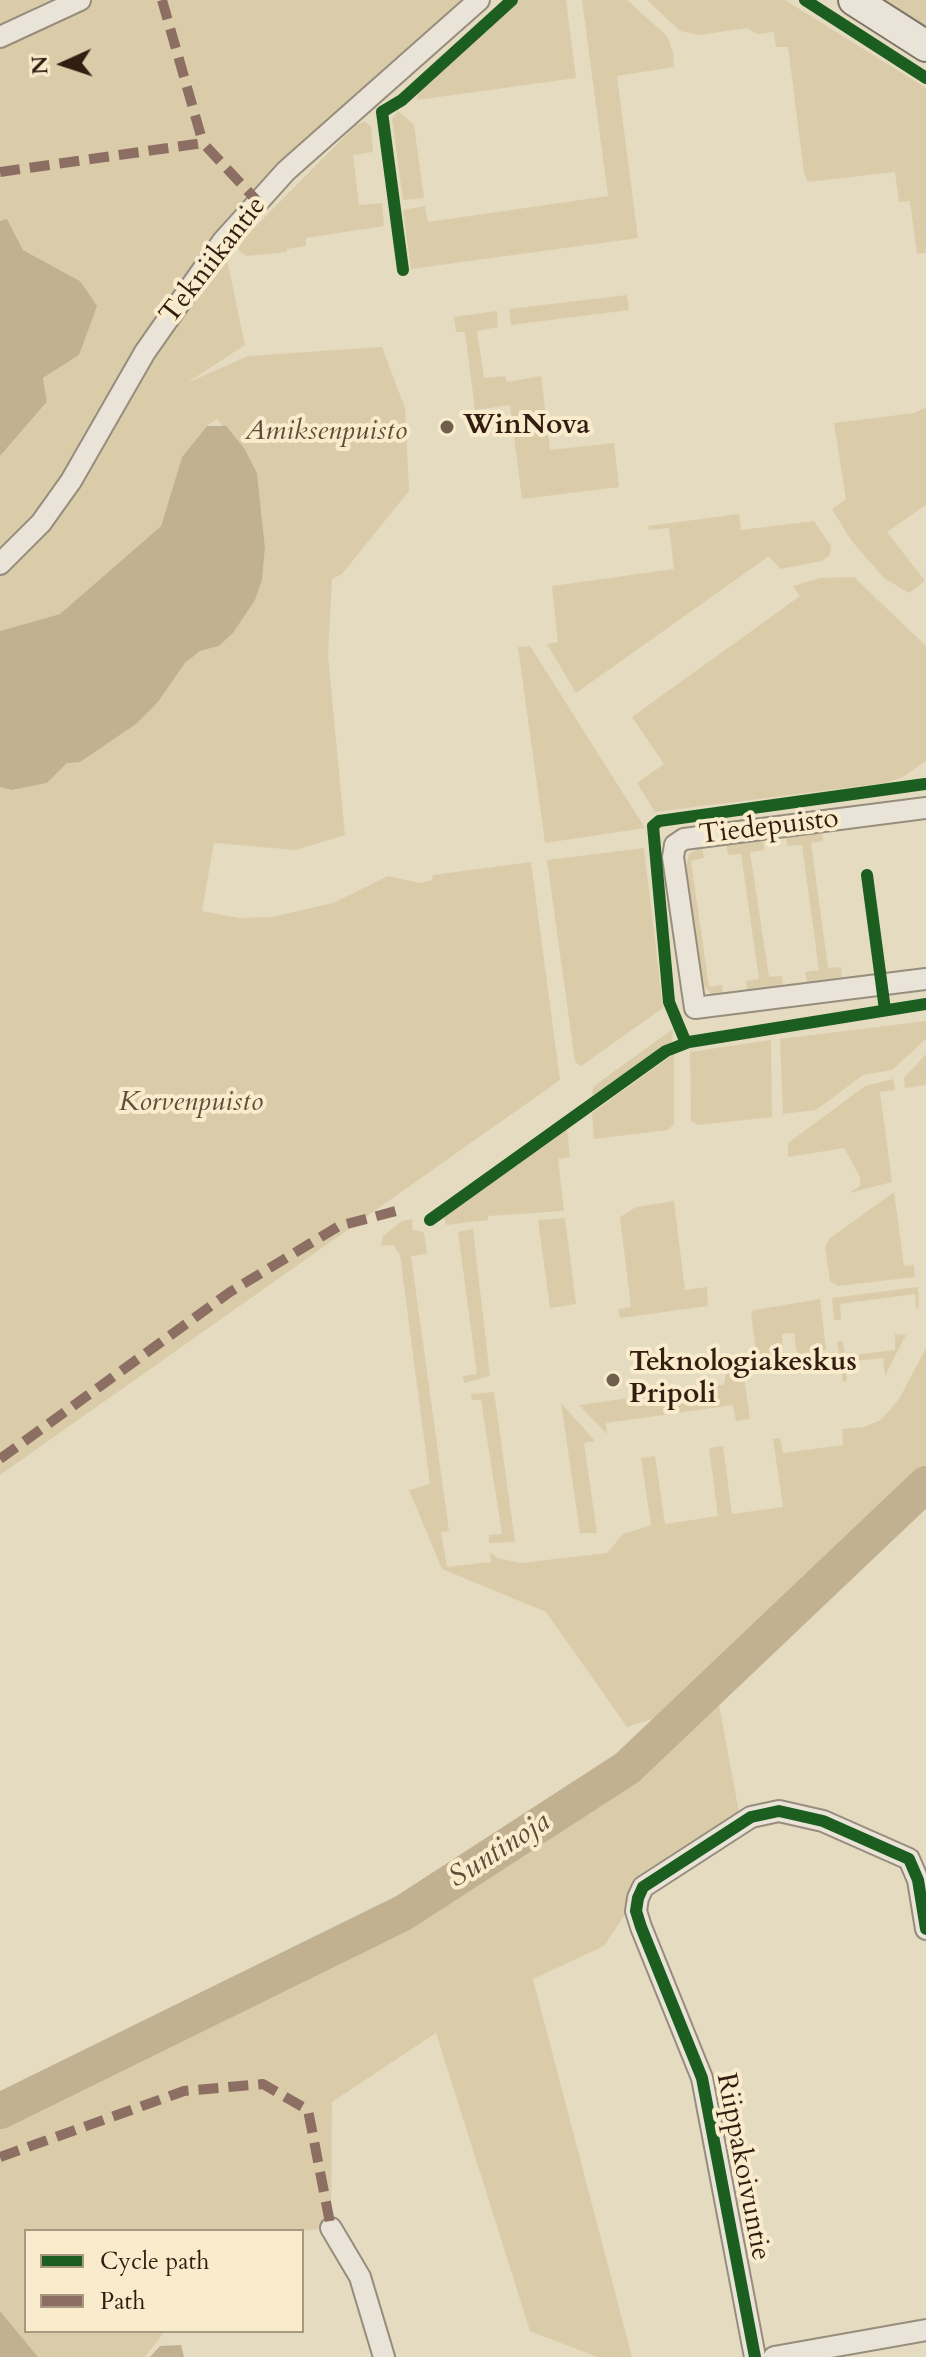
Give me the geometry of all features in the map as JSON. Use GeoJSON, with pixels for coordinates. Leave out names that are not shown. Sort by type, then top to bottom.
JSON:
{"type":"FeatureCollection","features":[{"type":"Feature","properties":{"kind":"main road"},"geometry":{"type":"LineString","coordinates":[[854,0],[926,46]]}},
{"type":"Feature","properties":{"kind":"street"},"geometry":{"type":"LineString","coordinates":[[0,37],[80,0]]}},
{"type":"Feature","properties":{"kind":"street","name":"Tekniikantie"},"geometry":{"type":"LineString","coordinates":[[0,564],[41,523],[71,481],[145,352],[223,241],[286,171],[479,0]]}},
{"type":"Feature","properties":{"kind":"street","name":"Tiedepuisto"},"geometry":{"type":"LineString","coordinates":[[926,808],[684,839],[675,845],[673,857],[695,1008],[926,979]]}},
{"type":"Feature","properties":{"kind":"street","name":"Riippakoivuntie"},"geometry":{"type":"LineString","coordinates":[[755,2357],[702,2078],[641,1927],[636,1911],[638,1898],[643,1887],[751,1817],[779,1811],[823,1821],[909,1859],[918,1880],[926,1929]]}},
{"type":"Feature","properties":{"kind":"street"},"geometry":{"type":"LineString","coordinates":[[331,2228],[360,2277],[384,2357]]}},
{"type":"Feature","properties":{"kind":"street"},"geometry":{"type":"LineString","coordinates":[[774,2357],[866,2350],[926,2330]]}},
{"type":"Feature","properties":{"kind":"green space"},"geometry":{"type":"Polygon","coordinates":[[[0,0],[477,0],[223,241],[245,345],[187,383],[248,356],[382,347],[405,408],[409,491],[342,574],[332,579],[328,656],[345,835],[296,850],[214,843],[202,911],[239,918],[272,917],[333,903],[388,876],[420,883],[432,880],[433,875],[531,862],[560,1080],[0,1475],[0,787],[12,790],[47,783],[67,763],[158,702],[185,663],[200,651],[219,646],[233,633],[255,599],[262,580],[265,548],[257,473],[217,419],[207,426],[182,457],[161,526],[60,614],[0,631],[0,456],[47,403],[43,378],[79,355],[80,281],[23,250],[7,219],[0,221],[0,0]]]}},
{"type":"Feature","properties":{"kind":"green space"},"geometry":{"type":"Polygon","coordinates":[[[519,0],[566,0],[576,78],[417,100],[418,94],[519,0]]]}},
{"type":"Feature","properties":{"kind":"green space"},"geometry":{"type":"Polygon","coordinates":[[[582,0],[627,0],[667,36],[673,52],[674,67],[617,76],[638,238],[411,269],[403,210],[425,206],[428,222],[608,196],[582,0]]]}},
{"type":"Feature","properties":{"kind":"green space"},"geometry":{"type":"Polygon","coordinates":[[[647,0],[785,0],[926,88],[926,253],[917,254],[910,201],[899,202],[895,172],[808,182],[804,173],[788,47],[776,47],[774,32],[757,34],[747,28],[699,35],[680,31],[647,0]]]}},
{"type":"Feature","properties":{"kind":"green space"},"geometry":{"type":"Polygon","coordinates":[[[862,0],[926,0],[926,41],[862,0]]]}},
{"type":"Feature","properties":{"kind":"green space"},"geometry":{"type":"Polygon","coordinates":[[[398,111],[414,125],[424,198],[403,200],[392,119],[398,111]]]}},
{"type":"Feature","properties":{"kind":"green space"},"geometry":{"type":"Polygon","coordinates":[[[365,121],[371,127],[373,152],[353,155],[359,205],[382,203],[384,226],[306,238],[306,246],[287,249],[287,252],[246,256],[239,251],[239,243],[355,126],[365,121]]]}},
{"type":"Feature","properties":{"kind":"green space"},"geometry":{"type":"Polygon","coordinates":[[[627,295],[629,310],[511,325],[509,309],[627,295]]]}},
{"type":"Feature","properties":{"kind":"green space"},"geometry":{"type":"Polygon","coordinates":[[[497,311],[498,327],[477,331],[484,378],[505,376],[507,382],[541,376],[550,450],[614,443],[619,487],[522,499],[510,405],[475,410],[465,332],[456,332],[454,317],[497,311]]]}},
{"type":"Feature","properties":{"kind":"green space"},"geometry":{"type":"Polygon","coordinates":[[[926,407],[926,505],[887,532],[925,581],[909,593],[884,578],[851,540],[832,509],[846,499],[834,423],[914,413],[926,407]]]}},
{"type":"Feature","properties":{"kind":"green space"},"geometry":{"type":"Polygon","coordinates":[[[739,514],[741,530],[814,521],[831,546],[830,555],[822,561],[780,569],[769,556],[576,693],[547,644],[558,642],[552,586],[674,569],[669,528],[649,530],[648,526],[739,514]]]}},
{"type":"Feature","properties":{"kind":"green space"},"geometry":{"type":"Polygon","coordinates":[[[854,577],[926,646],[926,761],[903,777],[886,783],[655,812],[637,783],[664,764],[632,717],[800,596],[793,586],[820,578],[854,577]]]}},
{"type":"Feature","properties":{"kind":"green space"},"geometry":{"type":"Polygon","coordinates":[[[530,646],[645,828],[545,843],[518,647],[530,646]]]}},
{"type":"Feature","properties":{"kind":"green space"},"geometry":{"type":"Polygon","coordinates":[[[822,831],[823,841],[811,843],[828,968],[841,967],[842,977],[807,982],[805,972],[819,970],[802,845],[787,846],[786,836],[822,831]]]}},
{"type":"Feature","properties":{"kind":"green space"},"geometry":{"type":"Polygon","coordinates":[[[763,839],[764,850],[750,852],[769,977],[782,976],[783,986],[747,991],[746,981],[759,979],[741,854],[728,855],[726,844],[763,839]]]}},
{"type":"Feature","properties":{"kind":"green space"},"geometry":{"type":"Polygon","coordinates":[[[702,847],[704,858],[691,861],[709,987],[722,985],[723,992],[718,995],[711,994],[701,982],[685,872],[689,854],[702,847]]]}},
{"type":"Feature","properties":{"kind":"green space"},"geometry":{"type":"Polygon","coordinates":[[[644,848],[663,1008],[581,1066],[575,1062],[547,860],[644,848]]]}},
{"type":"Feature","properties":{"kind":"green space"},"geometry":{"type":"Polygon","coordinates":[[[926,1021],[926,1039],[892,1070],[863,1075],[816,1110],[783,1114],[780,1039],[926,1021]]]}},
{"type":"Feature","properties":{"kind":"green space"},"geometry":{"type":"Polygon","coordinates":[[[673,1029],[672,1041],[596,1097],[592,1093],[594,1086],[673,1029]]]}},
{"type":"Feature","properties":{"kind":"green space"},"geometry":{"type":"Polygon","coordinates":[[[771,1040],[772,1117],[698,1125],[691,1121],[690,1052],[771,1040]]]}},
{"type":"Feature","properties":{"kind":"green space"},"geometry":{"type":"Polygon","coordinates":[[[674,1054],[674,1124],[668,1130],[594,1139],[592,1113],[674,1054]]]}},
{"type":"Feature","properties":{"kind":"green space"},"geometry":{"type":"Polygon","coordinates":[[[926,1054],[926,1085],[905,1088],[904,1078],[926,1054]]]}},
{"type":"Feature","properties":{"kind":"green space"},"geometry":{"type":"Polygon","coordinates":[[[893,1079],[895,1090],[880,1092],[892,1182],[849,1193],[860,1186],[860,1177],[844,1148],[788,1157],[788,1143],[865,1086],[893,1079]]]}},
{"type":"Feature","properties":{"kind":"green space"},"geometry":{"type":"Polygon","coordinates":[[[567,1129],[570,1157],[558,1159],[564,1211],[488,1216],[488,1220],[446,1225],[444,1217],[567,1129]]]}},
{"type":"Feature","properties":{"kind":"green space"},"geometry":{"type":"Polygon","coordinates":[[[894,1192],[904,1266],[914,1265],[915,1277],[838,1286],[830,1281],[825,1247],[829,1239],[894,1192]]]}},
{"type":"Feature","properties":{"kind":"green space"},"geometry":{"type":"Polygon","coordinates":[[[674,1201],[685,1290],[707,1287],[708,1306],[620,1318],[618,1309],[631,1307],[620,1217],[636,1207],[674,1201]]]}},
{"type":"Feature","properties":{"kind":"green space"},"geometry":{"type":"Polygon","coordinates":[[[565,1218],[576,1304],[550,1308],[538,1220],[565,1218]]]}},
{"type":"Feature","properties":{"kind":"green space"},"geometry":{"type":"Polygon","coordinates":[[[412,1219],[413,1230],[424,1232],[427,1254],[411,1256],[449,1531],[441,1532],[447,1567],[491,1562],[490,1552],[498,1558],[520,1563],[607,1553],[623,1534],[651,1525],[641,1458],[655,1456],[665,1524],[718,1516],[709,1448],[723,1446],[732,1514],[783,1507],[773,1439],[780,1438],[783,1453],[843,1445],[842,1429],[864,1427],[881,1420],[899,1399],[926,1348],[926,1470],[907,1483],[655,1718],[627,1727],[546,1612],[442,1569],[409,1490],[430,1484],[400,1255],[393,1245],[381,1246],[383,1236],[402,1221],[412,1219]]]}},
{"type":"Feature","properties":{"kind":"green space"},"geometry":{"type":"Polygon","coordinates":[[[473,1229],[490,1376],[464,1383],[463,1376],[477,1374],[458,1232],[473,1229]]]}},
{"type":"Feature","properties":{"kind":"green space"},"geometry":{"type":"Polygon","coordinates":[[[918,1287],[919,1306],[916,1310],[915,1294],[840,1304],[841,1320],[834,1320],[832,1298],[918,1287]]]}},
{"type":"Feature","properties":{"kind":"green space"},"geometry":{"type":"Polygon","coordinates":[[[820,1299],[826,1350],[797,1354],[794,1333],[782,1334],[783,1356],[757,1359],[751,1313],[754,1310],[820,1299]]]}},
{"type":"Feature","properties":{"kind":"green space"},"geometry":{"type":"Polygon","coordinates":[[[895,1334],[906,1335],[885,1376],[883,1358],[846,1362],[847,1380],[843,1382],[837,1342],[843,1341],[845,1356],[895,1350],[895,1334]]]}},
{"type":"Feature","properties":{"kind":"green space"},"geometry":{"type":"Polygon","coordinates":[[[743,1370],[750,1419],[736,1421],[733,1405],[606,1423],[607,1434],[579,1405],[724,1385],[726,1373],[743,1370]]]}},
{"type":"Feature","properties":{"kind":"green space"},"geometry":{"type":"Polygon","coordinates":[[[494,1392],[515,1542],[489,1543],[489,1535],[502,1534],[481,1400],[472,1400],[471,1394],[494,1392]]]}},
{"type":"Feature","properties":{"kind":"green space"},"geometry":{"type":"Polygon","coordinates":[[[561,1403],[595,1441],[584,1443],[597,1533],[580,1533],[561,1403]]]}},
{"type":"Feature","properties":{"kind":"green space"},"geometry":{"type":"Polygon","coordinates":[[[715,1683],[741,1823],[643,1887],[604,1946],[533,1979],[632,2357],[597,2357],[530,2331],[436,2033],[332,2102],[331,2228],[304,2231],[24,2229],[24,2333],[163,2333],[145,2357],[38,2357],[0,2311],[0,2111],[403,1913],[627,1768],[715,1683]]]}},
{"type":"Feature","properties":{"kind":"shaded area"},"geometry":{"type":"Polygon","coordinates":[[[7,219],[23,250],[80,281],[97,306],[79,355],[43,378],[47,402],[0,456],[0,221],[7,219]]]}},
{"type":"Feature","properties":{"kind":"shaded area"},"geometry":{"type":"Polygon","coordinates":[[[207,426],[226,426],[244,448],[257,473],[265,548],[262,580],[255,600],[233,633],[219,646],[200,651],[185,663],[158,702],[136,724],[80,762],[67,763],[47,783],[12,790],[0,787],[0,631],[60,614],[161,526],[182,457],[207,426]]]}},
{"type":"Feature","properties":{"kind":"shaded area"},"geometry":{"type":"Polygon","coordinates":[[[0,2311],[38,2357],[0,2357],[0,2311]]]}},
{"type":"Feature","properties":{"kind":"shaded area"},"geometry":{"type":"Polygon","coordinates":[[[181,2345],[184,2357],[150,2357],[160,2346],[181,2345]]]}},
{"type":"Feature","properties":{"kind":"waterway","name":"Suntinoja"},"geometry":{"type":"LineString","coordinates":[[0,2111],[403,1913],[627,1768],[926,1484]]}},
{"type":"Feature","properties":{"kind":"marked path"},"geometry":{"type":"LineString","coordinates":[[162,0],[203,143]]}},
{"type":"Feature","properties":{"kind":"marked path"},"geometry":{"type":"LineString","coordinates":[[0,172],[203,143],[258,202]]}},
{"type":"Feature","properties":{"kind":"marked path"},"geometry":{"type":"LineString","coordinates":[[0,1459],[230,1292],[339,1226],[400,1210]]}},
{"type":"Feature","properties":{"kind":"marked path"},"geometry":{"type":"LineString","coordinates":[[0,2157],[184,2091],[263,2084],[308,2110],[331,2228]]}},
{"type":"Feature","properties":{"kind":"cycle path"},"geometry":{"type":"LineString","coordinates":[[403,270],[382,112],[402,100],[512,0]]}},
{"type":"Feature","properties":{"kind":"cycle path"},"geometry":{"type":"LineString","coordinates":[[805,0],[926,78]]}},
{"type":"Feature","properties":{"kind":"cycle path"},"geometry":{"type":"LineString","coordinates":[[686,1043],[669,1002],[653,826],[659,821],[925,784]]}},
{"type":"Feature","properties":{"kind":"cycle path"},"geometry":{"type":"LineString","coordinates":[[867,875],[885,1010]]}},
{"type":"Feature","properties":{"kind":"cycle path"},"geometry":{"type":"LineString","coordinates":[[430,1220],[666,1051],[689,1042],[926,1004]]}},
{"type":"Feature","properties":{"kind":"cycle path"},"geometry":{"type":"LineString","coordinates":[[755,2357],[702,2078],[641,1927],[636,1911],[638,1898],[643,1887],[751,1817],[779,1811],[823,1821],[909,1859],[918,1880],[926,1929]]}},
{"type":"Feature","properties":{"kind":"place","name":"WinNova"},"geometry":{"type":"Point","coordinates":[447,427]}},
{"type":"Feature","properties":{"kind":"place","name":"Teknologiakeskus Pripoli"},"geometry":{"type":"Point","coordinates":[613,1380]}},
{"type":"Feature","properties":{"kind":"park label","name":"Amiksenpuisto"},"geometry":{"type":"Point","coordinates":[326,433]}},
{"type":"Feature","properties":{"kind":"park label","name":"Korvenpuisto"},"geometry":{"type":"Point","coordinates":[191,1104]}}]}
